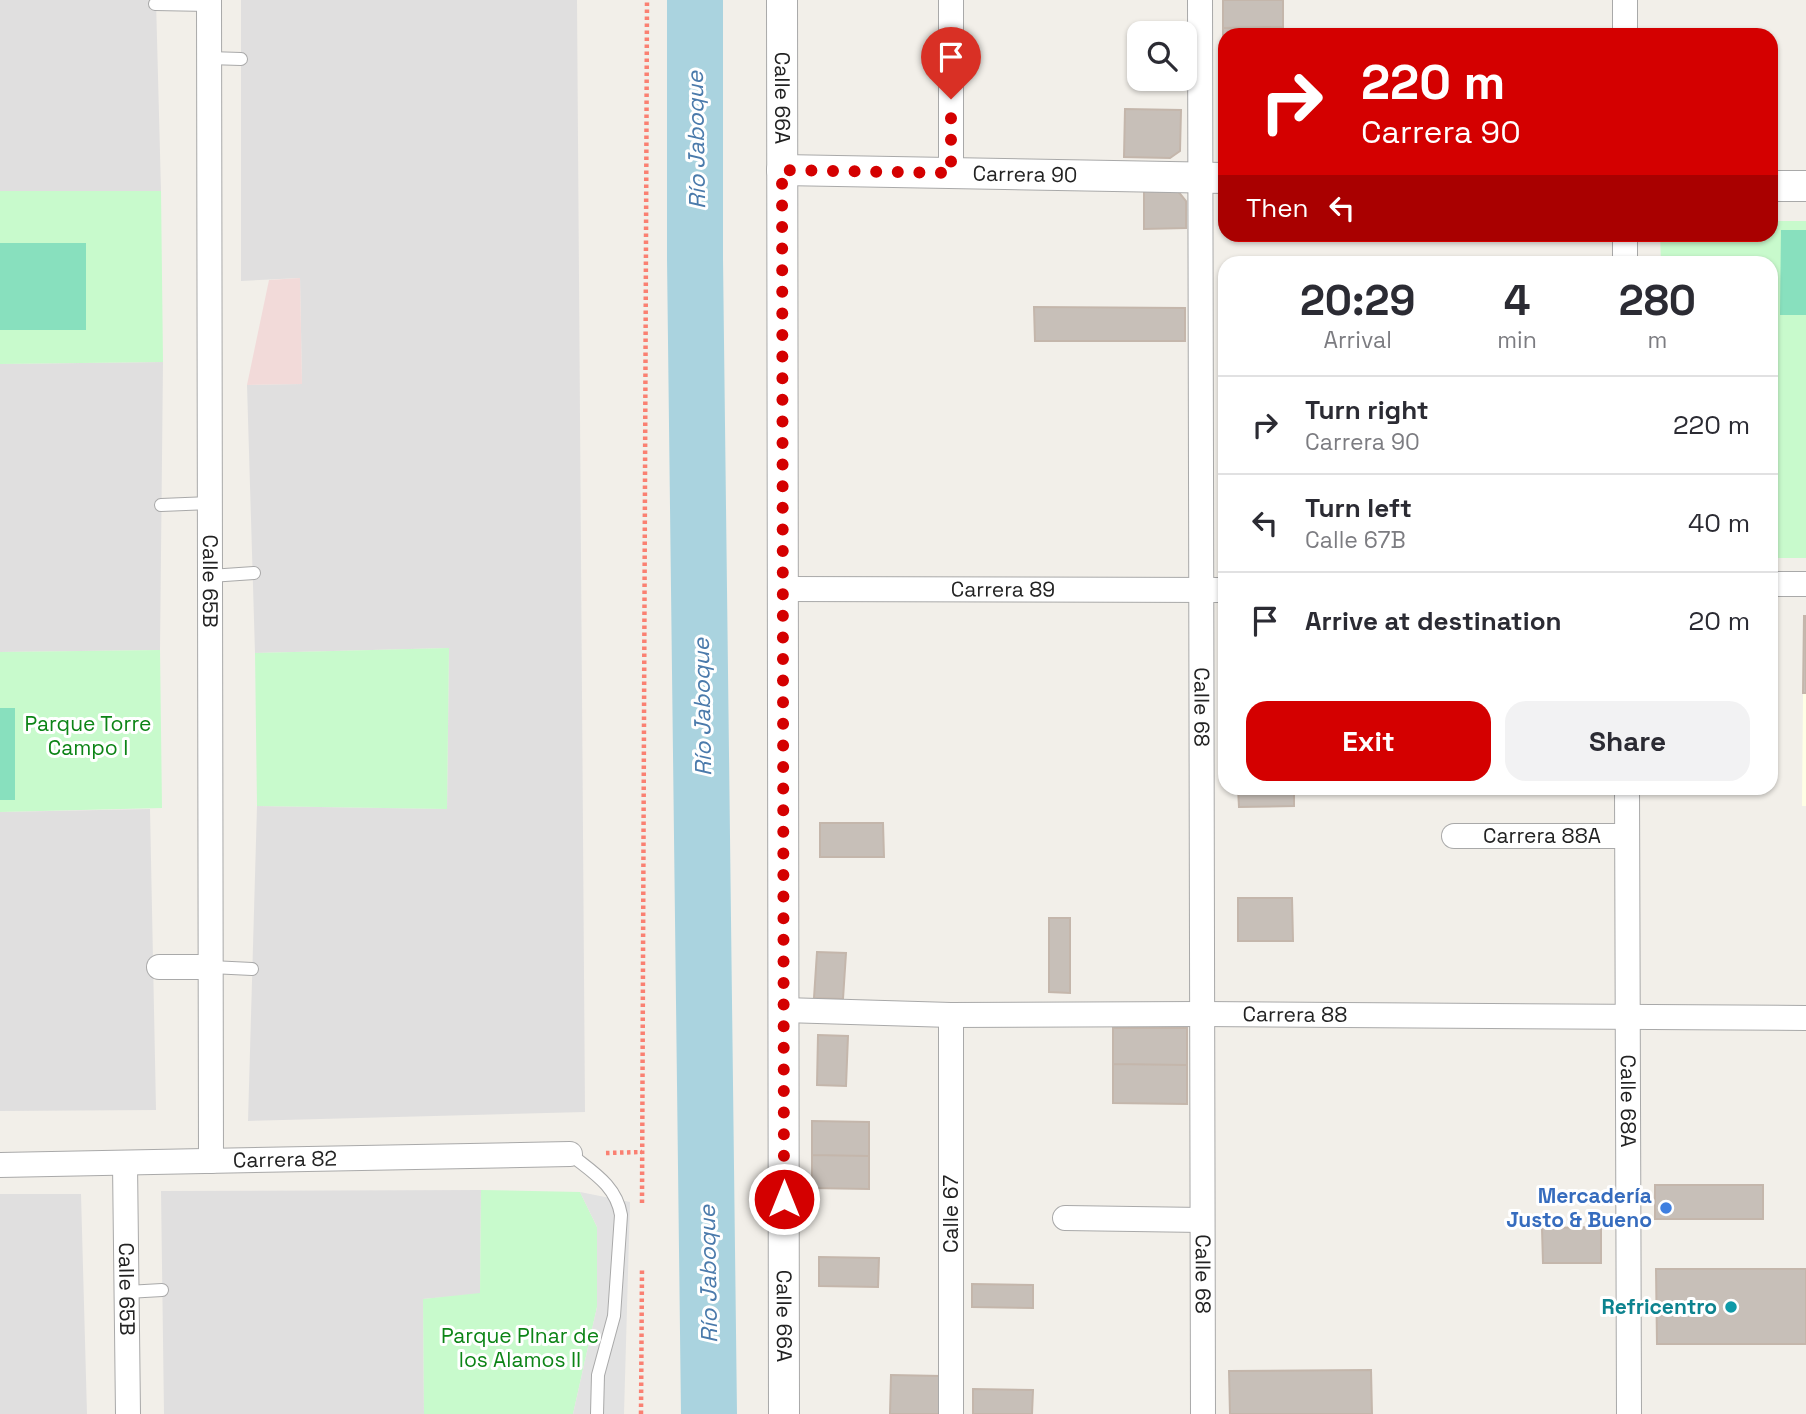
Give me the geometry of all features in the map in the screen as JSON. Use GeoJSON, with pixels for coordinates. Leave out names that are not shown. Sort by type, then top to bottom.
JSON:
{"type":"FeatureCollection","features":[{"type":"Feature","properties":{"kind":"street","name":"Calle 66A"},"geometry":{"type":"LineString","coordinates":[[782,0],[785,1414]]}},
{"type":"Feature","properties":{"kind":"street"},"geometry":{"type":"LineString","coordinates":[[951,0],[951,173]]}},
{"type":"Feature","properties":{"kind":"street","name":"Calle 68"},"geometry":{"type":"LineString","coordinates":[[1200,0],[1213,178],[1213,590],[1202,1014],[1203,1414]]}},
{"type":"Feature","properties":{"kind":"street"},"geometry":{"type":"LineString","coordinates":[[1625,0],[1625,28]]}},
{"type":"Feature","properties":{"kind":"street","name":"Calle 65B"},"geometry":{"type":"LineString","coordinates":[[209,3],[211,1161]]}},
{"type":"Feature","properties":{"kind":"street","name":"Carrera 90"},"geometry":{"type":"LineString","coordinates":[[782,170],[1213,178]]}},
{"type":"Feature","properties":{"kind":"street"},"geometry":{"type":"LineString","coordinates":[[1778,186],[1806,186]]}},
{"type":"Feature","properties":{"kind":"street"},"geometry":{"type":"LineString","coordinates":[[1778,584],[1806,584]]}},
{"type":"Feature","properties":{"kind":"street","name":"Carrera 89"},"geometry":{"type":"LineString","coordinates":[[783,589],[1213,590]]}},
{"type":"Feature","properties":{"kind":"street","name":"Calle 68A"},"geometry":{"type":"LineString","coordinates":[[1627,795],[1629,1414]]}},
{"type":"Feature","properties":{"kind":"street","name":"Carrera 88A"},"geometry":{"type":"LineString","coordinates":[[1454,836],[1627,836]]}},
{"type":"Feature","properties":{"kind":"street"},"geometry":{"type":"LineString","coordinates":[[159,967],[211,967]]}},
{"type":"Feature","properties":{"kind":"street","name":"Carrera 88"},"geometry":{"type":"LineString","coordinates":[[784,1010],[951,1014],[1806,1018]]}},
{"type":"Feature","properties":{"kind":"street","name":"Calle 67"},"geometry":{"type":"LineString","coordinates":[[951,1014],[951,1414]]}},
{"type":"Feature","properties":{"kind":"street","name":"Carrera 82"},"geometry":{"type":"LineString","coordinates":[[0,1165],[570,1154]]}},
{"type":"Feature","properties":{"kind":"street","name":"Calle 65B"},"geometry":{"type":"LineString","coordinates":[[125,1163],[128,1414]]}},
{"type":"Feature","properties":{"kind":"street"},"geometry":{"type":"LineString","coordinates":[[1065,1218],[1202,1220]]}},
{"type":"Feature","properties":{"kind":"lane"},"geometry":{"type":"LineString","coordinates":[[155,4],[209,3]]}},
{"type":"Feature","properties":{"kind":"lane"},"geometry":{"type":"LineString","coordinates":[[209,58],[241,59]]}},
{"type":"Feature","properties":{"kind":"lane"},"geometry":{"type":"LineString","coordinates":[[161,505],[210,503]]}},
{"type":"Feature","properties":{"kind":"lane"},"geometry":{"type":"LineString","coordinates":[[210,576],[254,573]]}},
{"type":"Feature","properties":{"kind":"lane"},"geometry":{"type":"LineString","coordinates":[[211,967],[252,969]]}},
{"type":"Feature","properties":{"kind":"lane"},"geometry":{"type":"LineString","coordinates":[[570,1154],[608,1184],[619,1200],[621,1215],[614,1316],[598,1375],[597,1414]]}},
{"type":"Feature","properties":{"kind":"lane"},"geometry":{"type":"LineString","coordinates":[[127,1292],[162,1290]]}},
{"type":"Feature","properties":{"kind":"path"},"geometry":{"type":"LineString","coordinates":[[642,1207],[648,0]]}},
{"type":"Feature","properties":{"kind":"path"},"geometry":{"type":"LineString","coordinates":[[641,1414],[642,1262]]}},
{"type":"Feature","properties":{"kind":"shaded area"},"geometry":{"type":"Polygon","coordinates":[[[0,0],[156,0],[161,191],[0,191],[0,0]]]}},
{"type":"Feature","properties":{"kind":"shaded area"},"geometry":{"type":"Polygon","coordinates":[[[241,0],[577,0],[585,1112],[248,1121],[257,806],[447,809],[449,648],[255,653],[247,385],[302,384],[300,278],[241,281],[241,0]]]}},
{"type":"Feature","properties":{"kind":"shaded area"},"geometry":{"type":"Polygon","coordinates":[[[300,278],[302,384],[247,385],[269,280],[300,278]]]}},
{"type":"Feature","properties":{"kind":"shaded area"},"geometry":{"type":"Polygon","coordinates":[[[163,362],[160,650],[0,652],[0,364],[163,362]]]}},
{"type":"Feature","properties":{"kind":"shaded area"},"geometry":{"type":"Polygon","coordinates":[[[1803,693],[1806,693],[1806,806],[1802,806],[1803,693]]]}},
{"type":"Feature","properties":{"kind":"shaded area"},"geometry":{"type":"Polygon","coordinates":[[[150,809],[156,1110],[0,1111],[0,812],[150,809]]]}},
{"type":"Feature","properties":{"kind":"shaded area"},"geometry":{"type":"Polygon","coordinates":[[[481,1190],[480,1294],[423,1299],[424,1414],[164,1414],[161,1191],[481,1190]]]}},
{"type":"Feature","properties":{"kind":"shaded area"},"geometry":{"type":"Polygon","coordinates":[[[580,1192],[630,1202],[624,1414],[573,1414],[597,1307],[597,1227],[580,1192]]]}},
{"type":"Feature","properties":{"kind":"shaded area"},"geometry":{"type":"Polygon","coordinates":[[[0,1194],[81,1194],[87,1414],[0,1414],[0,1194]]]}},
{"type":"Feature","properties":{"kind":"green space"},"geometry":{"type":"Polygon","coordinates":[[[0,191],[161,191],[163,362],[0,364],[0,191]]]}},
{"type":"Feature","properties":{"kind":"green space"},"geometry":{"type":"Polygon","coordinates":[[[1778,221],[1806,221],[1806,558],[1778,558],[1778,256],[1661,256],[1660,242],[1778,242],[1778,221]]]}},
{"type":"Feature","properties":{"kind":"green space"},"geometry":{"type":"Polygon","coordinates":[[[1781,230],[1806,230],[1806,315],[1780,315],[1781,230]]]}},
{"type":"Feature","properties":{"kind":"green space"},"geometry":{"type":"Polygon","coordinates":[[[0,243],[86,243],[86,330],[0,330],[0,243]]]}},
{"type":"Feature","properties":{"kind":"green space"},"geometry":{"type":"Polygon","coordinates":[[[449,648],[447,809],[257,806],[255,653],[449,648]]]}},
{"type":"Feature","properties":{"kind":"green space","name":"Parque Torre Campo I"},"geometry":{"type":"Polygon","coordinates":[[[160,650],[162,808],[0,812],[0,800],[14,800],[14,708],[0,708],[0,652],[160,650]]]}},
{"type":"Feature","properties":{"kind":"green space"},"geometry":{"type":"Polygon","coordinates":[[[0,708],[15,708],[15,800],[0,800],[0,708]]]}},
{"type":"Feature","properties":{"kind":"green space","name":"Parque PInar de los Alamos II"},"geometry":{"type":"Polygon","coordinates":[[[481,1190],[580,1192],[597,1227],[597,1307],[573,1414],[424,1414],[423,1299],[480,1293],[481,1190]]]}},
{"type":"Feature","properties":{"kind":"building"},"geometry":{"type":"Polygon","coordinates":[[[1223,0],[1283,0],[1283,27],[1223,28],[1223,0]]]}},
{"type":"Feature","properties":{"kind":"building"},"geometry":{"type":"Polygon","coordinates":[[[1125,109],[1181,110],[1180,151],[1170,158],[1124,157],[1125,109]]]}},
{"type":"Feature","properties":{"kind":"building"},"geometry":{"type":"Polygon","coordinates":[[[1177,190],[1186,201],[1186,228],[1144,229],[1144,191],[1177,190]]]}},
{"type":"Feature","properties":{"kind":"building"},"geometry":{"type":"Polygon","coordinates":[[[1034,307],[1185,308],[1185,341],[1035,341],[1034,307]]]}},
{"type":"Feature","properties":{"kind":"building"},"geometry":{"type":"Polygon","coordinates":[[[1806,616],[1806,693],[1803,693],[1806,616]]]}},
{"type":"Feature","properties":{"kind":"building"},"geometry":{"type":"Polygon","coordinates":[[[1238,795],[1294,795],[1294,806],[1239,807],[1238,795]]]}},
{"type":"Feature","properties":{"kind":"building"},"geometry":{"type":"Polygon","coordinates":[[[820,823],[883,823],[884,857],[820,857],[820,823]]]}},
{"type":"Feature","properties":{"kind":"building"},"geometry":{"type":"Polygon","coordinates":[[[1238,898],[1292,898],[1293,941],[1238,941],[1238,898]]]}},
{"type":"Feature","properties":{"kind":"building"},"geometry":{"type":"Polygon","coordinates":[[[1049,918],[1070,918],[1070,993],[1049,992],[1049,918]]]}},
{"type":"Feature","properties":{"kind":"building"},"geometry":{"type":"Polygon","coordinates":[[[817,952],[846,953],[843,999],[814,998],[817,952]]]}},
{"type":"Feature","properties":{"kind":"building"},"geometry":{"type":"Polygon","coordinates":[[[1113,1028],[1187,1028],[1187,1065],[1113,1064],[1113,1028]]]}},
{"type":"Feature","properties":{"kind":"building"},"geometry":{"type":"Polygon","coordinates":[[[818,1035],[848,1036],[846,1086],[817,1085],[818,1035]]]}},
{"type":"Feature","properties":{"kind":"building"},"geometry":{"type":"Polygon","coordinates":[[[1113,1064],[1187,1065],[1187,1104],[1113,1103],[1113,1064]]]}},
{"type":"Feature","properties":{"kind":"building"},"geometry":{"type":"Polygon","coordinates":[[[812,1121],[869,1122],[869,1156],[812,1155],[812,1121]]]}},
{"type":"Feature","properties":{"kind":"building"},"geometry":{"type":"Polygon","coordinates":[[[812,1155],[869,1156],[869,1189],[812,1188],[812,1155]]]}},
{"type":"Feature","properties":{"kind":"building"},"geometry":{"type":"Polygon","coordinates":[[[1655,1185],[1763,1185],[1763,1219],[1655,1219],[1655,1185]]]}},
{"type":"Feature","properties":{"kind":"building"},"geometry":{"type":"Polygon","coordinates":[[[1601,1227],[1601,1263],[1543,1263],[1542,1228],[1601,1227]]]}},
{"type":"Feature","properties":{"kind":"building"},"geometry":{"type":"Polygon","coordinates":[[[819,1257],[879,1258],[878,1287],[819,1286],[819,1257]]]}},
{"type":"Feature","properties":{"kind":"building","name":"Refricentro"},"geometry":{"type":"Polygon","coordinates":[[[1656,1269],[1806,1269],[1806,1344],[1657,1344],[1656,1269]]]}},
{"type":"Feature","properties":{"kind":"building"},"geometry":{"type":"Polygon","coordinates":[[[972,1284],[1033,1285],[1033,1308],[972,1307],[972,1284]]]}},
{"type":"Feature","properties":{"kind":"building"},"geometry":{"type":"Polygon","coordinates":[[[1371,1370],[1372,1414],[1230,1414],[1229,1371],[1371,1370]]]}},
{"type":"Feature","properties":{"kind":"building"},"geometry":{"type":"Polygon","coordinates":[[[891,1375],[941,1376],[940,1414],[890,1414],[891,1375]]]}},
{"type":"Feature","properties":{"kind":"building"},"geometry":{"type":"Polygon","coordinates":[[[973,1389],[1033,1390],[1032,1414],[973,1414],[973,1389]]]}},
{"type":"Feature","properties":{"kind":"waterway","name":"Río Jaboque"},"geometry":{"type":"LineString","coordinates":[[695,0],[695,259],[709,1414]]}},
{"type":"Feature","properties":{"kind":"place","name":"Mercadería Justo & Bueno"},"geometry":{"type":"Point","coordinates":[1666,1208]}},
{"type":"Feature","properties":{"kind":"place","name":"Refricentro"},"geometry":{"type":"Point","coordinates":[1731,1307]}},
{"type":"Feature","properties":{"kind":"route"},"geometry":{"type":"LineString","coordinates":[[784,1199],[782,170],[951,173],[951,99]]}}]}
